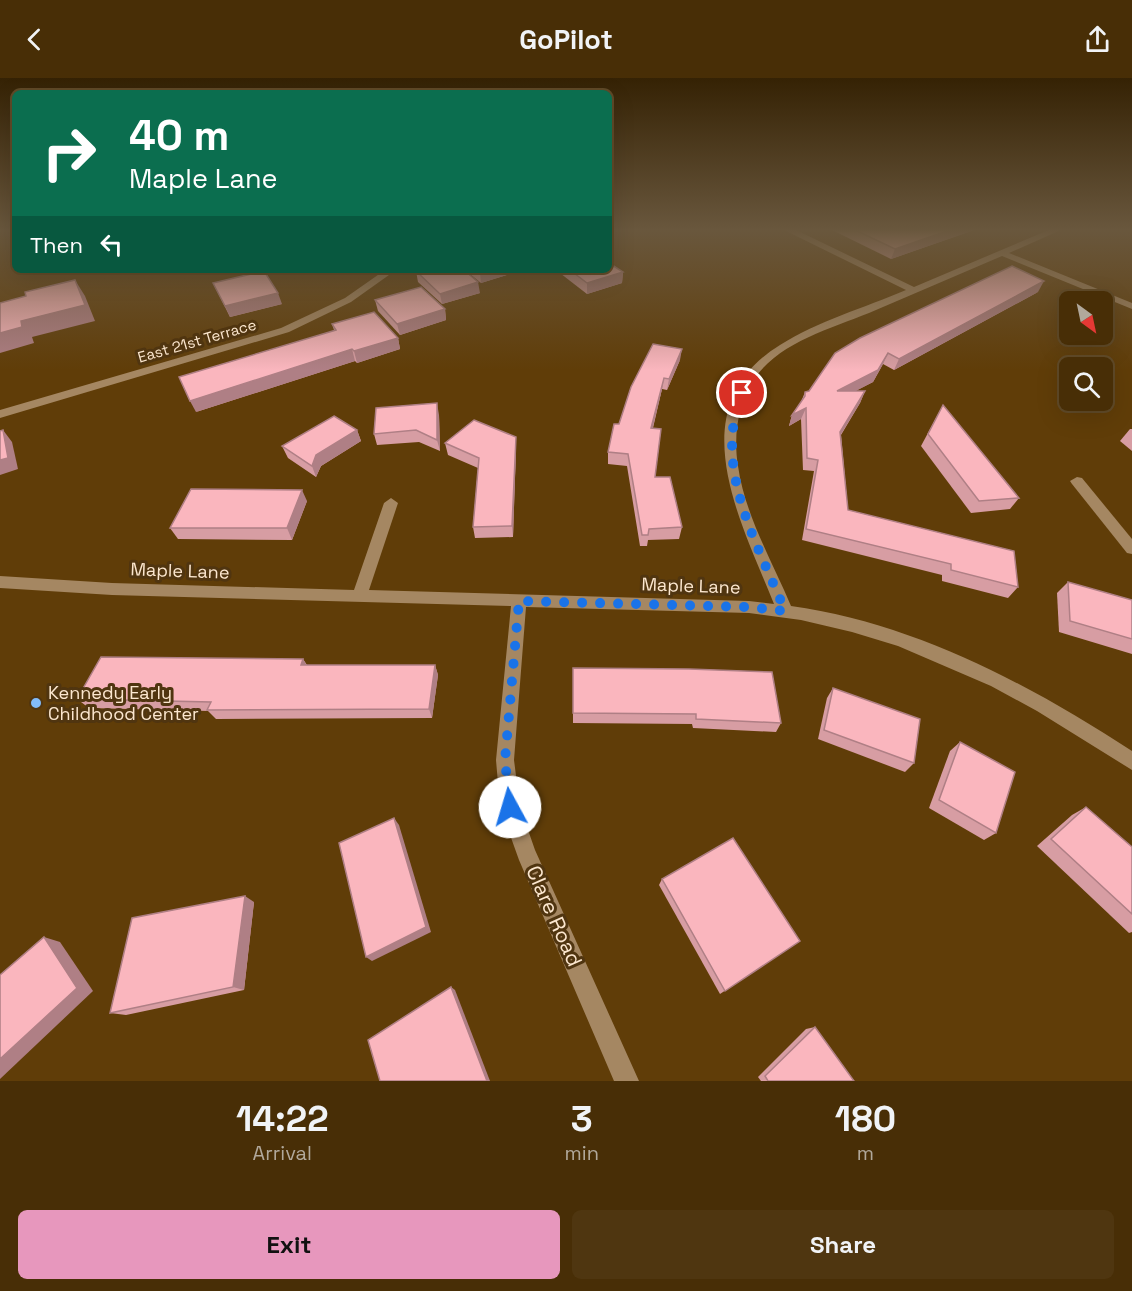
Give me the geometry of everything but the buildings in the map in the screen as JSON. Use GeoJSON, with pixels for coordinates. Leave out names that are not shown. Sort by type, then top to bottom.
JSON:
{"type":"FeatureCollection","features":[{"type":"Feature","properties":{"kind":"street","name":"East 21st Terrace"},"geometry":{"type":"LineString","coordinates":[[0,414],[285,330],[348,300],[383,276]]}},
{"type":"Feature","properties":{"kind":"street"},"geometry":{"type":"LineString","coordinates":[[881,276],[913,291]]}},
{"type":"Feature","properties":{"kind":"street"},"geometry":{"type":"LineString","coordinates":[[785,611],[737,493],[730,448],[736,407],[750,377],[761,364],[775,354],[815,332],[948,276]]}},
{"type":"Feature","properties":{"kind":"street"},"geometry":{"type":"LineString","coordinates":[[1059,276],[1132,306]]}},
{"type":"Feature","properties":{"kind":"street"},"geometry":{"type":"LineString","coordinates":[[1077,481],[1132,549]]}},
{"type":"Feature","properties":{"kind":"street"},"geometry":{"type":"LineString","coordinates":[[359,596],[391,503]]}},
{"type":"Feature","properties":{"kind":"street","name":"Maple Lane"},"geometry":{"type":"LineString","coordinates":[[0,582],[39,586],[748,607],[785,611],[863,628],[958,661],[1028,695],[1081,726],[1132,760]]}},
{"type":"Feature","properties":{"kind":"street","name":"Clare Road"},"geometry":{"type":"LineString","coordinates":[[519,601],[505,760],[510,807],[526,853],[627,1081]]}},
{"type":"Feature","properties":{"kind":"place","name":"Kennedy Early Childhood Center"},"geometry":{"type":"Point","coordinates":[36,703]}},
{"type":"Feature","properties":{"kind":"route"},"geometry":{"type":"LineString","coordinates":[[510,807],[505,760],[519,601],[748,607],[785,611],[737,493],[732,469],[730,448],[732,426],[742,393]]}}]}
